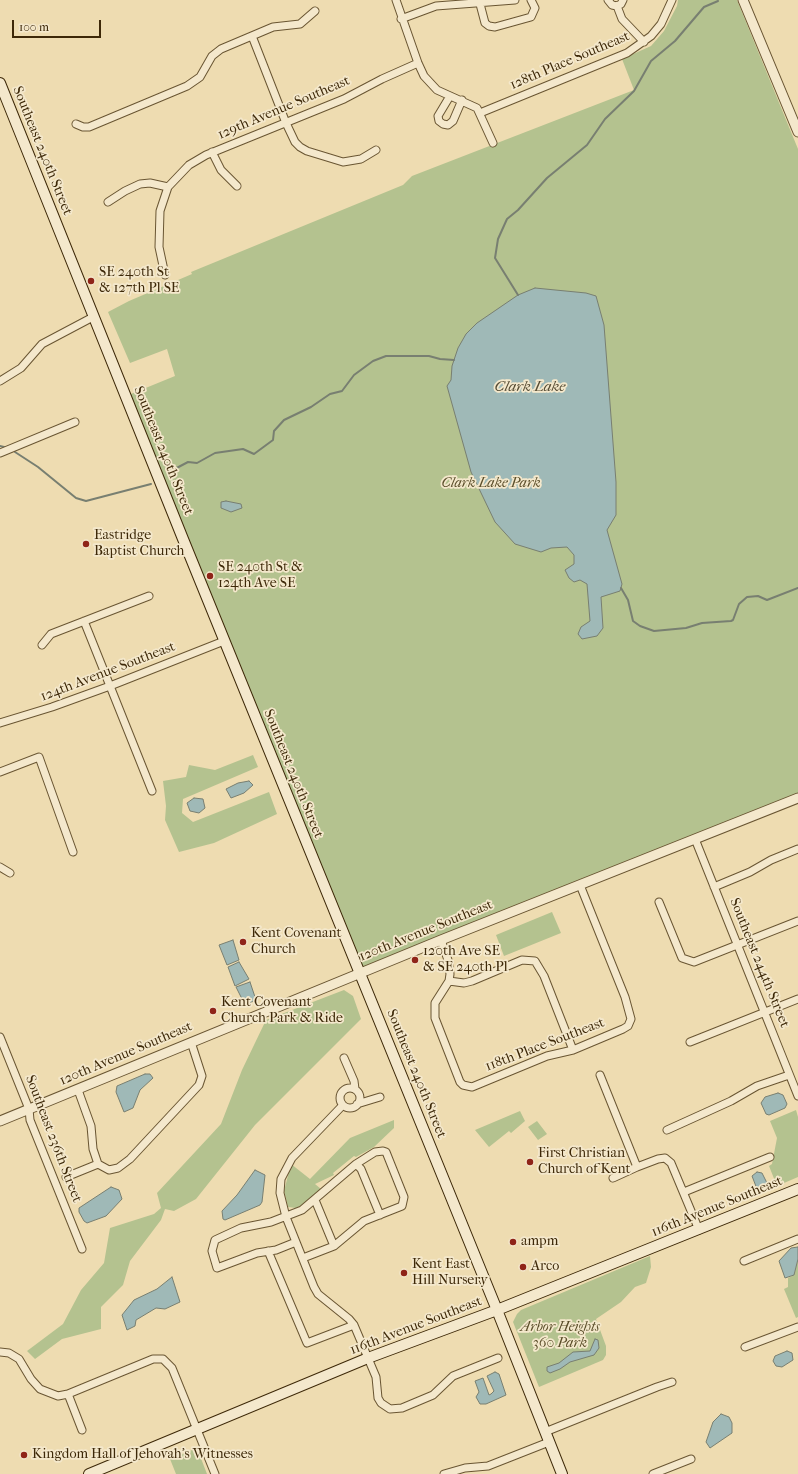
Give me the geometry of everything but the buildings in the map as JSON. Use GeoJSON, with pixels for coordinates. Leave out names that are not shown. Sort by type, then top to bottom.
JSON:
{"type":"FeatureCollection","features":[{"type":"Feature","properties":{"kind":"main road","name":"Southeast 240th Street"},"geometry":{"type":"LineString","coordinates":[[0,84],[224,641],[497,1310],[562,1474]]}},
{"type":"Feature","properties":{"kind":"main road","name":"116th Avenue Southeast"},"geometry":{"type":"LineString","coordinates":[[89,1474],[368,1358],[497,1310],[798,1189]]}},
{"type":"Feature","properties":{"kind":"street"},"geometry":{"type":"LineString","coordinates":[[396,0],[401,19],[424,76],[432,85],[450,96],[472,104],[480,113],[493,143]]}},
{"type":"Feature","properties":{"kind":"street"},"geometry":{"type":"LineString","coordinates":[[401,19],[436,6],[480,4],[515,0]]}},
{"type":"Feature","properties":{"kind":"street"},"geometry":{"type":"LineString","coordinates":[[480,4],[485,23],[489,26],[495,27],[531,17],[535,8],[532,0]]}},
{"type":"Feature","properties":{"kind":"street"},"geometry":{"type":"LineString","coordinates":[[608,0],[612,5],[617,6],[622,4],[623,0]]}},
{"type":"Feature","properties":{"kind":"street","name":"128th Place Southeast"},"geometry":{"type":"LineString","coordinates":[[480,113],[627,53],[644,42],[661,24],[672,0]]}},
{"type":"Feature","properties":{"kind":"street"},"geometry":{"type":"LineString","coordinates":[[743,0],[798,132]]}},
{"type":"Feature","properties":{"kind":"street"},"geometry":{"type":"LineString","coordinates":[[617,6],[622,19],[644,42]]}},
{"type":"Feature","properties":{"kind":"street"},"geometry":{"type":"LineString","coordinates":[[76,124],[83,127],[89,126],[187,86],[200,77],[216,52],[277,26],[300,24],[315,11]]}},
{"type":"Feature","properties":{"kind":"street"},"geometry":{"type":"LineString","coordinates":[[252,36],[286,122],[295,142],[300,147],[335,161],[349,162],[356,161],[376,150]]}},
{"type":"Feature","properties":{"kind":"street","name":"129th Avenue Southeast"},"geometry":{"type":"LineString","coordinates":[[168,187],[190,165],[212,152],[344,98],[418,63]]}},
{"type":"Feature","properties":{"kind":"street"},"geometry":{"type":"LineString","coordinates":[[450,96],[438,116],[439,121],[443,124],[448,125],[453,121],[462,100]]}},
{"type":"Feature","properties":{"kind":"street"},"geometry":{"type":"LineString","coordinates":[[212,152],[221,170],[236,186]]}},
{"type":"Feature","properties":{"kind":"street"},"geometry":{"type":"LineString","coordinates":[[108,202],[125,190],[140,184],[150,183],[168,187],[160,211],[159,226],[160,252],[164,275]]}},
{"type":"Feature","properties":{"kind":"street"},"geometry":{"type":"LineString","coordinates":[[0,381],[21,368],[42,344],[93,317]]}},
{"type":"Feature","properties":{"kind":"street"},"geometry":{"type":"LineString","coordinates":[[0,453],[75,422]]}},
{"type":"Feature","properties":{"kind":"street"},"geometry":{"type":"LineString","coordinates":[[42,645],[51,634],[149,596]]}},
{"type":"Feature","properties":{"kind":"street"},"geometry":{"type":"LineString","coordinates":[[84,621],[152,791]]}},
{"type":"Feature","properties":{"kind":"street","name":"124th Avenue Southeast"},"geometry":{"type":"LineString","coordinates":[[0,723],[52,707],[110,686],[224,641]]}},
{"type":"Feature","properties":{"kind":"street"},"geometry":{"type":"LineString","coordinates":[[0,772],[40,757],[73,852]]}},
{"type":"Feature","properties":{"kind":"street","name":"120th Avenue Southeast"},"geometry":{"type":"LineString","coordinates":[[0,1121],[441,940],[798,798]]}},
{"type":"Feature","properties":{"kind":"street","name":"Southeast 244th Street"},"geometry":{"type":"LineString","coordinates":[[695,839],[798,1096]]}},
{"type":"Feature","properties":{"kind":"street"},"geometry":{"type":"LineString","coordinates":[[714,887],[798,849]]}},
{"type":"Feature","properties":{"kind":"street"},"geometry":{"type":"LineString","coordinates":[[0,867],[10,873]]}},
{"type":"Feature","properties":{"kind":"street","name":"118th Place Southeast"},"geometry":{"type":"LineString","coordinates":[[448,981],[435,1004],[435,1018],[460,1082],[465,1086],[472,1087],[547,1056],[573,1050],[623,1029],[630,1022],[631,1014],[580,885]]}},
{"type":"Feature","properties":{"kind":"street"},"geometry":{"type":"LineString","coordinates":[[659,902],[682,958],[687,961],[694,962],[798,921]]}},
{"type":"Feature","properties":{"kind":"street"},"geometry":{"type":"LineString","coordinates":[[441,940],[448,960],[450,974],[448,981],[464,983],[522,960],[535,961],[544,976],[573,1050]]}},
{"type":"Feature","properties":{"kind":"street"},"geometry":{"type":"LineString","coordinates":[[690,1042],[798,999]]}},
{"type":"Feature","properties":{"kind":"street","name":"Southeast 236th Street"},"geometry":{"type":"LineString","coordinates":[[0,1037],[29,1109],[30,1120],[82,1249]]}},
{"type":"Feature","properties":{"kind":"street"},"geometry":{"type":"LineString","coordinates":[[78,1090],[91,1126],[93,1149],[98,1164],[109,1170],[125,1163],[199,1085],[202,1076],[191,1042]]}},
{"type":"Feature","properties":{"kind":"street"},"geometry":{"type":"LineString","coordinates":[[344,1058],[354,1081],[355,1090],[359,1096],[357,1104]]}},
{"type":"Feature","properties":{"kind":"street"},"geometry":{"type":"LineString","coordinates":[[600,1075],[637,1167]]}},
{"type":"Feature","properties":{"kind":"street"},"geometry":{"type":"LineString","coordinates":[[667,1130],[731,1101],[756,1086],[790,1075]]}},
{"type":"Feature","properties":{"kind":"street"},"geometry":{"type":"LineString","coordinates":[[355,1090],[346,1089],[341,1093],[340,1099],[343,1105],[349,1108],[380,1097]]}},
{"type":"Feature","properties":{"kind":"street"},"geometry":{"type":"LineString","coordinates":[[343,1105],[292,1158],[284,1172],[280,1194],[286,1217],[318,1294],[349,1318],[354,1325],[376,1377],[378,1398],[386,1407],[393,1410],[402,1408],[433,1396],[453,1376],[498,1358]]}},
{"type":"Feature","properties":{"kind":"street"},"geometry":{"type":"LineString","coordinates":[[296,1242],[257,1253],[217,1268],[212,1251],[215,1240],[241,1228],[286,1217],[302,1210],[338,1178],[375,1152],[383,1151],[388,1156],[404,1196],[403,1202],[399,1209],[364,1221],[334,1246],[303,1258]]}},
{"type":"Feature","properties":{"kind":"street"},"geometry":{"type":"LineString","coordinates":[[684,1192],[770,1157]]}},
{"type":"Feature","properties":{"kind":"street"},"geometry":{"type":"LineString","coordinates":[[613,1178],[637,1167],[665,1158],[671,1162],[699,1230]]}},
{"type":"Feature","properties":{"kind":"street"},"geometry":{"type":"LineString","coordinates":[[66,1177],[98,1164]]}},
{"type":"Feature","properties":{"kind":"street"},"geometry":{"type":"LineString","coordinates":[[356,1164],[361,1169],[380,1215]]}},
{"type":"Feature","properties":{"kind":"street"},"geometry":{"type":"LineString","coordinates":[[315,1200],[334,1246]]}},
{"type":"Feature","properties":{"kind":"street"},"geometry":{"type":"LineString","coordinates":[[744,1261],[798,1239]]}},
{"type":"Feature","properties":{"kind":"street"},"geometry":{"type":"LineString","coordinates":[[268,1251],[307,1343],[354,1325]]}},
{"type":"Feature","properties":{"kind":"street"},"geometry":{"type":"LineString","coordinates":[[746,1347],[798,1327]]}},
{"type":"Feature","properties":{"kind":"street"},"geometry":{"type":"LineString","coordinates":[[0,1352],[9,1353],[18,1359],[40,1390],[58,1396],[68,1394],[153,1359],[160,1358],[168,1362],[172,1368],[215,1474]]}},
{"type":"Feature","properties":{"kind":"street"},"geometry":{"type":"LineString","coordinates":[[545,1432],[672,1382]]}},
{"type":"Feature","properties":{"kind":"street"},"geometry":{"type":"LineString","coordinates":[[68,1394],[82,1430]]}},
{"type":"Feature","properties":{"kind":"street"},"geometry":{"type":"LineString","coordinates":[[444,1474],[465,1468],[488,1466],[549,1442]]}},
{"type":"Feature","properties":{"kind":"street"},"geometry":{"type":"LineString","coordinates":[[653,1474],[691,1458]]}},
{"type":"Feature","properties":{"kind":"green space","name":"Clark Lake Park"},"geometry":{"type":"Polygon","coordinates":[[[678,0],[737,0],[798,149],[798,798],[360,973],[126,396],[175,376],[167,349],[130,363],[108,312],[129,301],[192,274],[191,272],[403,185],[412,176],[634,90],[622,59],[651,46],[664,31],[677,6],[678,0]]]}},
{"type":"Feature","properties":{"kind":"green space"},"geometry":{"type":"Polygon","coordinates":[[[253,755],[258,767],[183,799],[182,813],[193,822],[269,792],[277,814],[214,843],[179,852],[165,820],[166,806],[163,781],[186,777],[189,765],[215,770],[253,755]]]}},
{"type":"Feature","properties":{"kind":"green space"},"geometry":{"type":"Polygon","coordinates":[[[552,912],[561,933],[504,956],[496,935],[552,912]]]}},
{"type":"Feature","properties":{"kind":"green space"},"geometry":{"type":"Polygon","coordinates":[[[344,990],[353,996],[361,1019],[255,1125],[196,1199],[174,1211],[165,1209],[161,1220],[130,1261],[123,1285],[101,1307],[101,1329],[62,1339],[35,1359],[27,1351],[63,1324],[81,1290],[104,1263],[110,1228],[154,1214],[161,1208],[157,1193],[221,1124],[242,1070],[266,1020],[344,990]]]}},
{"type":"Feature","properties":{"kind":"green space"},"geometry":{"type":"Polygon","coordinates":[[[796,1110],[798,1117],[798,1177],[777,1186],[769,1166],[772,1164],[777,1138],[770,1121],[796,1110]]]}},
{"type":"Feature","properties":{"kind":"green space"},"geometry":{"type":"Polygon","coordinates":[[[520,1111],[525,1121],[511,1133],[509,1131],[489,1147],[475,1130],[520,1111]]]}},
{"type":"Feature","properties":{"kind":"green space"},"geometry":{"type":"Polygon","coordinates":[[[394,1120],[394,1128],[374,1147],[356,1157],[354,1156],[333,1173],[334,1175],[315,1184],[321,1189],[305,1204],[296,1208],[288,1207],[284,1191],[291,1164],[310,1179],[350,1138],[394,1120]]]}},
{"type":"Feature","properties":{"kind":"green space"},"geometry":{"type":"Polygon","coordinates":[[[537,1121],[547,1134],[538,1140],[528,1127],[537,1121]]]}},
{"type":"Feature","properties":{"kind":"green space","name":"Arbor Heights 360 Park"},"geometry":{"type":"Polygon","coordinates":[[[650,1256],[651,1267],[646,1283],[635,1287],[621,1302],[596,1319],[606,1346],[606,1355],[603,1360],[539,1387],[513,1322],[517,1314],[521,1310],[650,1256]]]}},
{"type":"Feature","properties":{"kind":"green space"},"geometry":{"type":"Polygon","coordinates":[[[798,1259],[798,1317],[796,1318],[784,1289],[788,1287],[788,1278],[794,1275],[798,1259]]]}},
{"type":"Feature","properties":{"kind":"green space"},"geometry":{"type":"Polygon","coordinates":[[[197,1448],[207,1474],[176,1474],[170,1459],[197,1448]]]}},
{"type":"Feature","properties":{"kind":"water","name":"Clark Lake"},"geometry":{"type":"Polygon","coordinates":[[[535,288],[586,293],[596,296],[604,325],[616,482],[616,515],[607,530],[622,584],[620,591],[601,597],[603,628],[597,636],[582,639],[578,634],[581,627],[590,621],[587,584],[580,580],[574,582],[569,578],[565,570],[574,564],[574,555],[567,547],[551,548],[541,552],[515,544],[495,522],[471,472],[447,386],[451,380],[452,366],[458,348],[466,334],[477,323],[518,295],[535,288]]]}},
{"type":"Feature","properties":{"kind":"water"},"geometry":{"type":"Polygon","coordinates":[[[226,501],[241,504],[242,508],[231,512],[221,508],[221,502],[226,501]]]}},
{"type":"Feature","properties":{"kind":"water"},"geometry":{"type":"Polygon","coordinates":[[[249,781],[253,785],[244,793],[231,798],[226,789],[238,783],[249,781]]]}},
{"type":"Feature","properties":{"kind":"water"},"geometry":{"type":"Polygon","coordinates":[[[194,798],[203,799],[205,808],[199,813],[190,811],[187,803],[194,798]]]}},
{"type":"Feature","properties":{"kind":"water"},"geometry":{"type":"Polygon","coordinates":[[[233,940],[239,960],[227,965],[219,945],[233,940]]]}},
{"type":"Feature","properties":{"kind":"water"},"geometry":{"type":"Polygon","coordinates":[[[239,962],[249,979],[235,986],[228,967],[239,962]]]}},
{"type":"Feature","properties":{"kind":"water"},"geometry":{"type":"Polygon","coordinates":[[[250,982],[256,1000],[245,1005],[236,987],[250,982]]]}},
{"type":"Feature","properties":{"kind":"water"},"geometry":{"type":"Polygon","coordinates":[[[145,1074],[150,1074],[153,1078],[140,1090],[133,1108],[124,1112],[116,1092],[117,1086],[145,1074]]]}},
{"type":"Feature","properties":{"kind":"water"},"geometry":{"type":"Polygon","coordinates":[[[778,1093],[783,1095],[787,1104],[785,1108],[769,1115],[766,1114],[761,1103],[765,1097],[778,1093]]]}},
{"type":"Feature","properties":{"kind":"water"},"geometry":{"type":"Polygon","coordinates":[[[255,1170],[265,1175],[262,1202],[260,1205],[225,1220],[223,1219],[222,1211],[237,1195],[255,1170]]]}},
{"type":"Feature","properties":{"kind":"water"},"geometry":{"type":"Polygon","coordinates":[[[757,1172],[762,1173],[767,1183],[764,1189],[757,1189],[752,1176],[757,1172]]]}},
{"type":"Feature","properties":{"kind":"water"},"geometry":{"type":"Polygon","coordinates":[[[111,1187],[119,1190],[122,1199],[106,1216],[87,1223],[84,1221],[79,1212],[79,1208],[111,1187]]]}},
{"type":"Feature","properties":{"kind":"water"},"geometry":{"type":"Polygon","coordinates":[[[798,1247],[798,1259],[794,1275],[785,1278],[779,1261],[791,1248],[798,1247]]]}},
{"type":"Feature","properties":{"kind":"water"},"geometry":{"type":"Polygon","coordinates":[[[172,1277],[180,1302],[165,1309],[156,1308],[136,1320],[135,1326],[127,1330],[122,1315],[134,1300],[157,1289],[172,1277]]]}},
{"type":"Feature","properties":{"kind":"water"},"geometry":{"type":"Polygon","coordinates":[[[595,1339],[598,1340],[599,1348],[594,1355],[570,1362],[560,1369],[550,1373],[547,1371],[547,1367],[559,1363],[573,1352],[590,1351],[595,1339]]]}},
{"type":"Feature","properties":{"kind":"water"},"geometry":{"type":"Polygon","coordinates":[[[787,1351],[792,1353],[793,1360],[782,1367],[776,1366],[773,1361],[775,1356],[787,1351]]]}},
{"type":"Feature","properties":{"kind":"water"},"geometry":{"type":"Polygon","coordinates":[[[495,1372],[499,1374],[506,1395],[486,1404],[480,1404],[476,1397],[479,1392],[475,1381],[483,1378],[489,1395],[494,1391],[487,1376],[495,1372]]]}},
{"type":"Feature","properties":{"kind":"water"},"geometry":{"type":"Polygon","coordinates":[[[721,1414],[729,1417],[732,1423],[732,1433],[710,1448],[706,1442],[713,1422],[721,1414]]]}},
{"type":"Feature","properties":{"kind":"waterway"},"geometry":{"type":"LineString","coordinates":[[518,295],[495,258],[498,239],[507,219],[518,210],[547,178],[587,145],[605,119],[634,91],[651,61],[675,41],[704,7],[718,1]]}},
{"type":"Feature","properties":{"kind":"waterway"},"geometry":{"type":"LineString","coordinates":[[171,471],[188,462],[197,463],[215,453],[243,449],[254,454],[273,440],[274,431],[284,420],[311,407],[330,394],[342,391],[354,375],[373,361],[386,356],[429,356],[440,359],[454,360]]}},
{"type":"Feature","properties":{"kind":"waterway"},"geometry":{"type":"LineString","coordinates":[[0,446],[4,447]]}},
{"type":"Feature","properties":{"kind":"waterway"},"geometry":{"type":"LineString","coordinates":[[15,452],[38,467],[76,498],[86,501],[151,484]]}},
{"type":"Feature","properties":{"kind":"waterway"},"geometry":{"type":"LineString","coordinates":[[621,588],[628,600],[633,621],[640,626],[654,631],[686,628],[702,623],[731,621],[733,620],[739,604],[747,597],[758,596],[767,600],[798,588]]}},
{"type":"Feature","properties":{"kind":"place","name":"SE 240th St & 127th Pl SE"},"geometry":{"type":"Point","coordinates":[91,281]}},
{"type":"Feature","properties":{"kind":"place","name":"Eastridge Baptist Church"},"geometry":{"type":"Point","coordinates":[86,544]}},
{"type":"Feature","properties":{"kind":"place","name":"SE 240th St & 124th Ave SE"},"geometry":{"type":"Point","coordinates":[210,576]}},
{"type":"Feature","properties":{"kind":"place","name":"Kent Covenant Church"},"geometry":{"type":"Point","coordinates":[243,942]}},
{"type":"Feature","properties":{"kind":"place","name":"120th Ave SE & SE 240th Pl"},"geometry":{"type":"Point","coordinates":[415,960]}},
{"type":"Feature","properties":{"kind":"place","name":"Kent Covenant Church Park & Ride"},"geometry":{"type":"Point","coordinates":[213,1011]}},
{"type":"Feature","properties":{"kind":"place","name":"First Christian Church of Kent"},"geometry":{"type":"Point","coordinates":[530,1162]}},
{"type":"Feature","properties":{"kind":"place","name":"ampm"},"geometry":{"type":"Point","coordinates":[513,1242]}},
{"type":"Feature","properties":{"kind":"place","name":"Arco"},"geometry":{"type":"Point","coordinates":[523,1267]}},
{"type":"Feature","properties":{"kind":"place","name":"Kent East Hill Nursery"},"geometry":{"type":"Point","coordinates":[404,1273]}},
{"type":"Feature","properties":{"kind":"place","name":"Kingdom Hall of Jehovah's Witnesses"},"geometry":{"type":"Point","coordinates":[24,1455]}}]}
